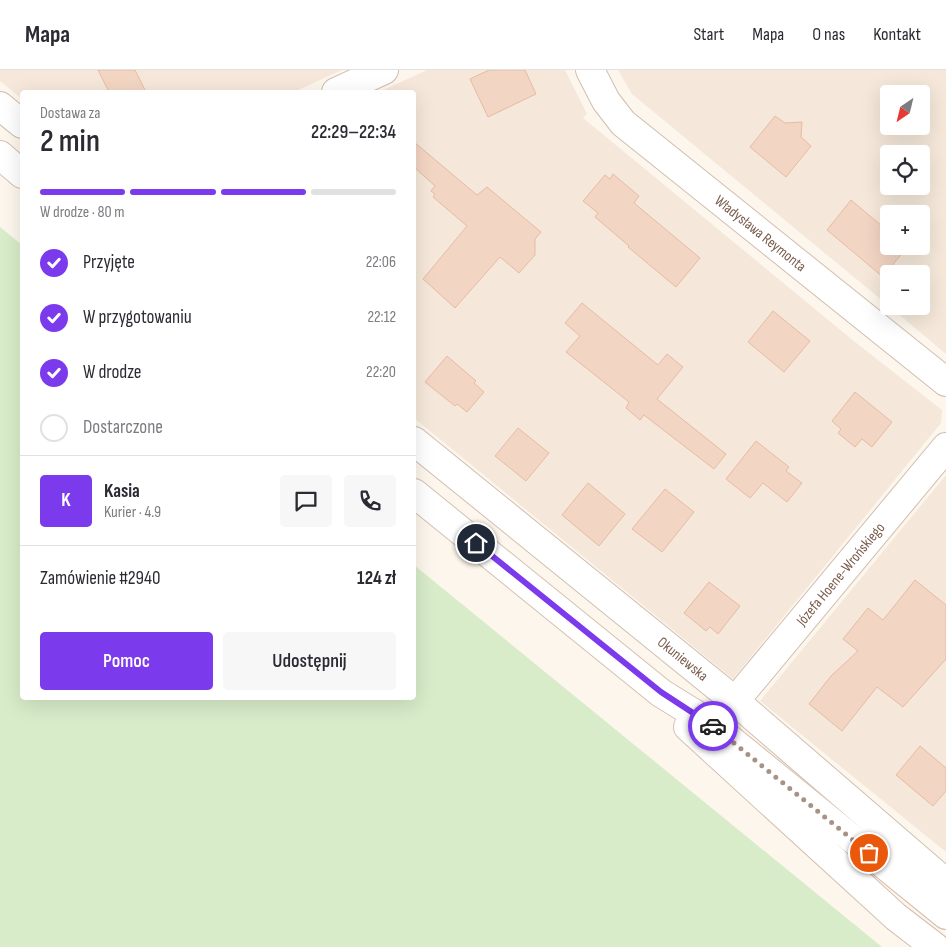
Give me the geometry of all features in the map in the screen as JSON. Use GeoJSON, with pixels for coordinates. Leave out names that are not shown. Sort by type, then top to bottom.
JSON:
{"type":"FeatureCollection","features":[{"type":"Feature","properties":{"kind":"street"},"geometry":{"type":"LineString","coordinates":[[340,90],[384,70]]}},
{"type":"Feature","properties":{"kind":"street","name":"Władysława Reymonta"},"geometry":{"type":"LineString","coordinates":[[590,70],[606,101],[623,123],[946,382]]}},
{"type":"Feature","properties":{"kind":"street"},"geometry":{"type":"LineString","coordinates":[[0,106],[20,122]]}},
{"type":"Feature","properties":{"kind":"street"},"geometry":{"type":"LineString","coordinates":[[0,155],[20,172]]}},
{"type":"Feature","properties":{"kind":"street","name":"Okuniewska"},"geometry":{"type":"LineString","coordinates":[[416,443],[735,702],[946,883]]}},
{"type":"Feature","properties":{"kind":"street","name":"Józefa Hoene-Wrońskiego"},"geometry":{"type":"LineString","coordinates":[[735,702],[946,447]]}},
{"type":"Feature","properties":{"kind":"street"},"geometry":{"type":"LineString","coordinates":[[416,495],[661,692],[711,724],[946,916]]}},
{"type":"Feature","properties":{"kind":"street"},"geometry":{"type":"LineString","coordinates":[[661,692],[687,726],[896,917],[935,947]]}},
{"type":"Feature","properties":{"kind":"shaded area"},"geometry":{"type":"Polygon","coordinates":[[[0,70],[342,70],[298,90],[20,90],[20,97],[0,81],[0,70]]]}},
{"type":"Feature","properties":{"kind":"shaded area"},"geometry":{"type":"Polygon","coordinates":[[[427,70],[565,70],[587,114],[583,118],[855,342],[942,410],[941,423],[733,679],[416,420],[416,90],[383,90],[427,70]]]}},
{"type":"Feature","properties":{"kind":"shaded area"},"geometry":{"type":"Polygon","coordinates":[[[618,70],[946,70],[946,354],[900,315],[930,315],[930,265],[880,265],[880,299],[632,94],[618,70]]]}},
{"type":"Feature","properties":{"kind":"shaded area"},"geometry":{"type":"Polygon","coordinates":[[[946,475],[946,852],[760,701],[946,475]]]}},
{"type":"Feature","properties":{"kind":"green space"},"geometry":{"type":"Polygon","coordinates":[[[0,227],[20,243],[20,700],[416,700],[416,567],[882,947],[0,947],[0,227]]]}},
{"type":"Feature","properties":{"kind":"building"},"geometry":{"type":"Polygon","coordinates":[[[98,70],[135,70],[145,90],[108,90],[98,70]]]}},
{"type":"Feature","properties":{"kind":"building"},"geometry":{"type":"Polygon","coordinates":[[[489,70],[525,70],[536,94],[488,117],[470,79],[489,70]]]}},
{"type":"Feature","properties":{"kind":"building"},"geometry":{"type":"Polygon","coordinates":[[[775,116],[785,123],[802,122],[801,137],[811,146],[786,177],[750,147],[775,116]]]}},
{"type":"Feature","properties":{"kind":"building"},"geometry":{"type":"Polygon","coordinates":[[[416,144],[477,195],[487,187],[541,232],[535,239],[535,255],[519,273],[500,257],[455,308],[423,279],[467,226],[433,197],[435,194],[431,191],[435,186],[416,169],[416,144]]]}},
{"type":"Feature","properties":{"kind":"building"},"geometry":{"type":"Polygon","coordinates":[[[613,174],[639,196],[634,203],[700,258],[676,287],[595,217],[598,213],[583,201],[605,175],[610,179],[613,174]]]}},
{"type":"Feature","properties":{"kind":"building"},"geometry":{"type":"Polygon","coordinates":[[[851,200],[880,224],[880,255],[901,255],[893,265],[880,265],[880,274],[827,230],[851,200]]]}},
{"type":"Feature","properties":{"kind":"building"},"geometry":{"type":"Polygon","coordinates":[[[582,303],[658,365],[667,354],[683,367],[657,399],[726,454],[714,469],[644,415],[640,420],[626,408],[629,402],[566,352],[580,336],[565,323],[582,303]]]}},
{"type":"Feature","properties":{"kind":"building"},"geometry":{"type":"Polygon","coordinates":[[[773,311],[810,341],[784,372],[748,342],[773,311]]]}},
{"type":"Feature","properties":{"kind":"building"},"geometry":{"type":"Polygon","coordinates":[[[447,356],[476,381],[474,383],[484,392],[467,412],[457,404],[455,406],[425,382],[447,356]]]}},
{"type":"Feature","properties":{"kind":"building"},"geometry":{"type":"Polygon","coordinates":[[[855,392],[892,422],[872,447],[862,439],[855,447],[838,433],[841,429],[832,421],[855,392]]]}},
{"type":"Feature","properties":{"kind":"building"},"geometry":{"type":"Polygon","coordinates":[[[518,428],[549,453],[526,481],[495,456],[518,428]]]}},
{"type":"Feature","properties":{"kind":"building"},"geometry":{"type":"Polygon","coordinates":[[[756,441],[789,467],[786,471],[802,483],[787,502],[763,483],[750,498],[726,479],[756,441]]]}},
{"type":"Feature","properties":{"kind":"building"},"geometry":{"type":"Polygon","coordinates":[[[588,483],[625,514],[599,546],[562,515],[588,483]]]}},
{"type":"Feature","properties":{"kind":"building"},"geometry":{"type":"Polygon","coordinates":[[[665,489],[694,512],[662,552],[632,529],[665,489]]]}},
{"type":"Feature","properties":{"kind":"building"},"geometry":{"type":"Polygon","coordinates":[[[915,580],[946,605],[946,659],[903,707],[877,687],[842,731],[809,704],[831,676],[858,651],[843,639],[868,608],[883,620],[915,580]]]}},
{"type":"Feature","properties":{"kind":"building"},"geometry":{"type":"Polygon","coordinates":[[[709,582],[740,606],[718,634],[710,627],[706,631],[684,613],[709,582]]]}},
{"type":"Feature","properties":{"kind":"building"},"geometry":{"type":"Polygon","coordinates":[[[920,746],[946,768],[946,791],[933,806],[896,775],[920,746]]]}},
{"type":"Feature","properties":{"kind":"way so far"},"geometry":{"type":"LineString","coordinates":[[713,726],[869,853]]}},
{"type":"Feature","properties":{"kind":"route"},"geometry":{"type":"LineString","coordinates":[[476,543],[661,692],[713,726]]}}]}
